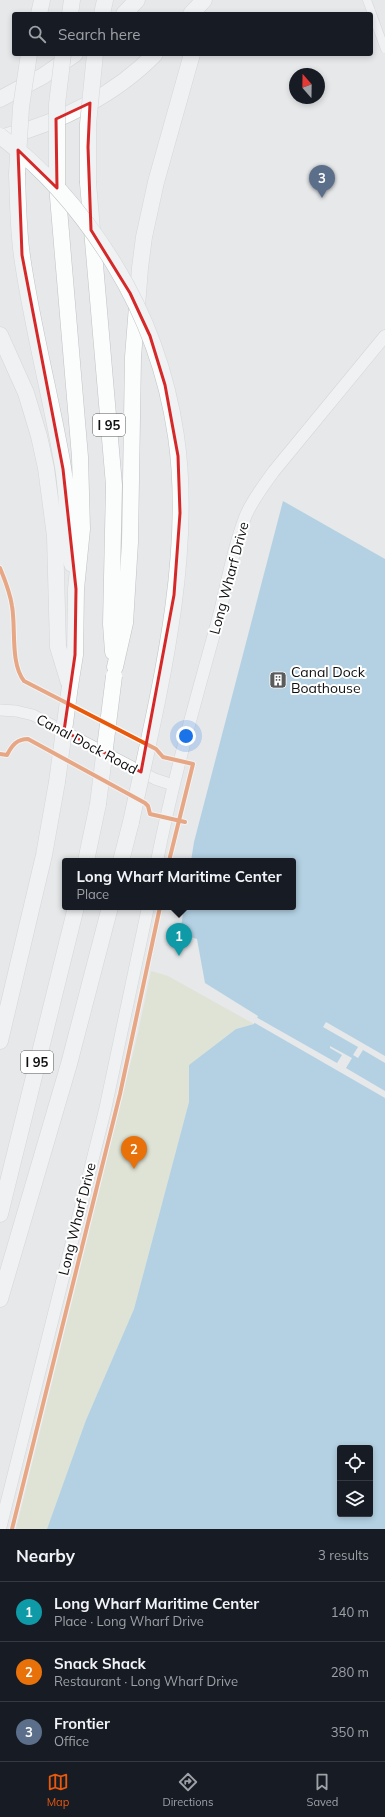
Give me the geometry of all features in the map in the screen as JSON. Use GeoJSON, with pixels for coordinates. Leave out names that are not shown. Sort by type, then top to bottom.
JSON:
{"type":"FeatureCollection","features":[{"type":"Feature","properties":{"kind":"highway"},"geometry":{"type":"LineString","coordinates":[[39,12],[42,0]]}},
{"type":"Feature","properties":{"kind":"highway"},"geometry":{"type":"LineString","coordinates":[[70,12],[72,0]]}},
{"type":"Feature","properties":{"kind":"highway"},"geometry":{"type":"LineString","coordinates":[[102,12],[104,0]]}},
{"type":"Feature","properties":{"kind":"highway"},"geometry":{"type":"LineString","coordinates":[[126,12],[136,0]]}},
{"type":"Feature","properties":{"kind":"highway"},"geometry":{"type":"LineString","coordinates":[[193,12],[204,0]]}},
{"type":"Feature","properties":{"kind":"highway"},"geometry":{"type":"LineString","coordinates":[[205,12],[208,0]]}},
{"type":"Feature","properties":{"kind":"highway"},"geometry":{"type":"LineString","coordinates":[[29,56],[21,107],[17,174],[18,218],[23,262],[63,468],[68,532],[76,589]]}},
{"type":"Feature","properties":{"kind":"highway","name":"I 95"},"geometry":{"type":"LineString","coordinates":[[0,1041],[44,855],[57,782],[75,656],[76,589],[82,529],[80,457],[57,185],[57,104],[63,56]]}},
{"type":"Feature","properties":{"kind":"highway"},"geometry":{"type":"LineString","coordinates":[[0,99],[43,76],[72,56]]}},
{"type":"Feature","properties":{"kind":"highway","name":"I 95"},"geometry":{"type":"LineString","coordinates":[[87,858],[98,804],[115,671],[111,624],[114,485],[88,183],[88,124],[94,56]]}},
{"type":"Feature","properties":{"kind":"highway"},"geometry":{"type":"LineString","coordinates":[[0,137],[31,129],[97,98],[130,76],[153,56]]}},
{"type":"Feature","properties":{"kind":"highway"},"geometry":{"type":"LineString","coordinates":[[115,671],[125,623],[130,542],[133,357],[137,294],[149,210],[191,56]]}},
{"type":"Feature","properties":{"kind":"highway"},"geometry":{"type":"LineString","coordinates":[[0,137],[39,169],[70,202],[97,237],[118,270],[141,315],[156,355],[165,385],[175,429],[180,487],[174,595],[158,694],[131,822],[122,858]]}},
{"type":"Feature","properties":{"kind":"highway"},"geometry":{"type":"LineString","coordinates":[[0,335],[26,393],[39,436],[46,468],[55,536],[58,647],[70,686]]}},
{"type":"Feature","properties":{"kind":"highway","name":"I 95"},"geometry":{"type":"LineString","coordinates":[[0,1214],[75,910]]}},
{"type":"Feature","properties":{"kind":"highway"},"geometry":{"type":"LineString","coordinates":[[0,1299],[67,1072],[109,910]]}},
{"type":"Feature","properties":{"kind":"main road","name":"Long Wharf Drive"},"geometry":{"type":"LineString","coordinates":[[158,858],[173,785],[240,532],[247,514],[259,491],[385,336]]}},
{"type":"Feature","properties":{"kind":"main road","name":"Long Wharf Drive"},"geometry":{"type":"LineString","coordinates":[[0,1529],[105,1110],[147,910]]}},
{"type":"Feature","properties":{"kind":"street"},"geometry":{"type":"LineString","coordinates":[[367,0],[371,12]]}},
{"type":"Feature","properties":{"kind":"street"},"geometry":{"type":"LineString","coordinates":[[373,16],[385,49]]}},
{"type":"Feature","properties":{"kind":"street","name":"Canal Dock Road"},"geometry":{"type":"LineString","coordinates":[[0,710],[16,711],[33,715],[155,779],[173,785]]}},
{"type":"Feature","properties":{"kind":"highlighted area"},"geometry":{"type":"Polygon","coordinates":[[[90,103],[88,147],[91,230],[130,293],[150,336],[165,385],[178,456],[180,513],[174,595],[141,772],[64,731],[75,655],[76,589],[63,469],[22,255],[18,150],[57,188],[56,119],[90,103]]]}},
{"type":"Feature","properties":{"kind":"green space"},"geometry":{"type":"Polygon","coordinates":[[[151,971],[168,976],[254,1024],[236,1029],[189,1065],[189,1102],[134,1309],[86,1420],[47,1529],[16,1529],[138,1033],[151,971]]]}},
{"type":"Feature","properties":{"kind":"water"},"geometry":{"type":"Polygon","coordinates":[[[283,501],[385,559],[385,1529],[47,1529],[86,1420],[134,1309],[189,1102],[189,1065],[236,1029],[254,1024],[258,1016],[205,983],[197,939],[180,934],[184,910],[296,910],[296,858],[191,858],[194,842],[283,501]]]}},
{"type":"Feature","properties":{"kind":"pier"},"geometry":{"type":"Polygon","coordinates":[[[256,1017],[337,1063],[342,1055],[330,1048],[330,1046],[352,1058],[346,1068],[385,1091],[385,1098],[253,1022],[256,1017]]]}},
{"type":"Feature","properties":{"kind":"pier"},"geometry":{"type":"Polygon","coordinates":[[[326,1022],[385,1056],[385,1063],[363,1050],[358,1058],[353,1055],[358,1047],[323,1027],[326,1022]]]}},
{"type":"Feature","properties":{"kind":"cycle path"},"geometry":{"type":"LineString","coordinates":[[0,568],[11,601],[15,655],[20,674],[24,681],[156,749],[163,757],[193,764],[170,858]]}},
{"type":"Feature","properties":{"kind":"cycle path"},"geometry":{"type":"LineString","coordinates":[[0,754],[7,755],[15,743],[28,739],[145,803],[148,806],[150,814],[185,822]]}},
{"type":"Feature","properties":{"kind":"cycle path"},"geometry":{"type":"LineString","coordinates":[[12,1529],[120,1094],[159,910]]}},
{"type":"Feature","properties":{"kind":"place","name":"Frontier"},"geometry":{"type":"Point","coordinates":[322,198]}},
{"type":"Feature","properties":{"kind":"place","name":"Canal Dock Boathouse"},"geometry":{"type":"Point","coordinates":[278,680]}},
{"type":"Feature","properties":{"kind":"place","name":"Long Wharf Maritime Center"},"geometry":{"type":"Point","coordinates":[179,956]}},
{"type":"Feature","properties":{"kind":"place","name":"Snack Shack"},"geometry":{"type":"Point","coordinates":[134,1169]}}]}
